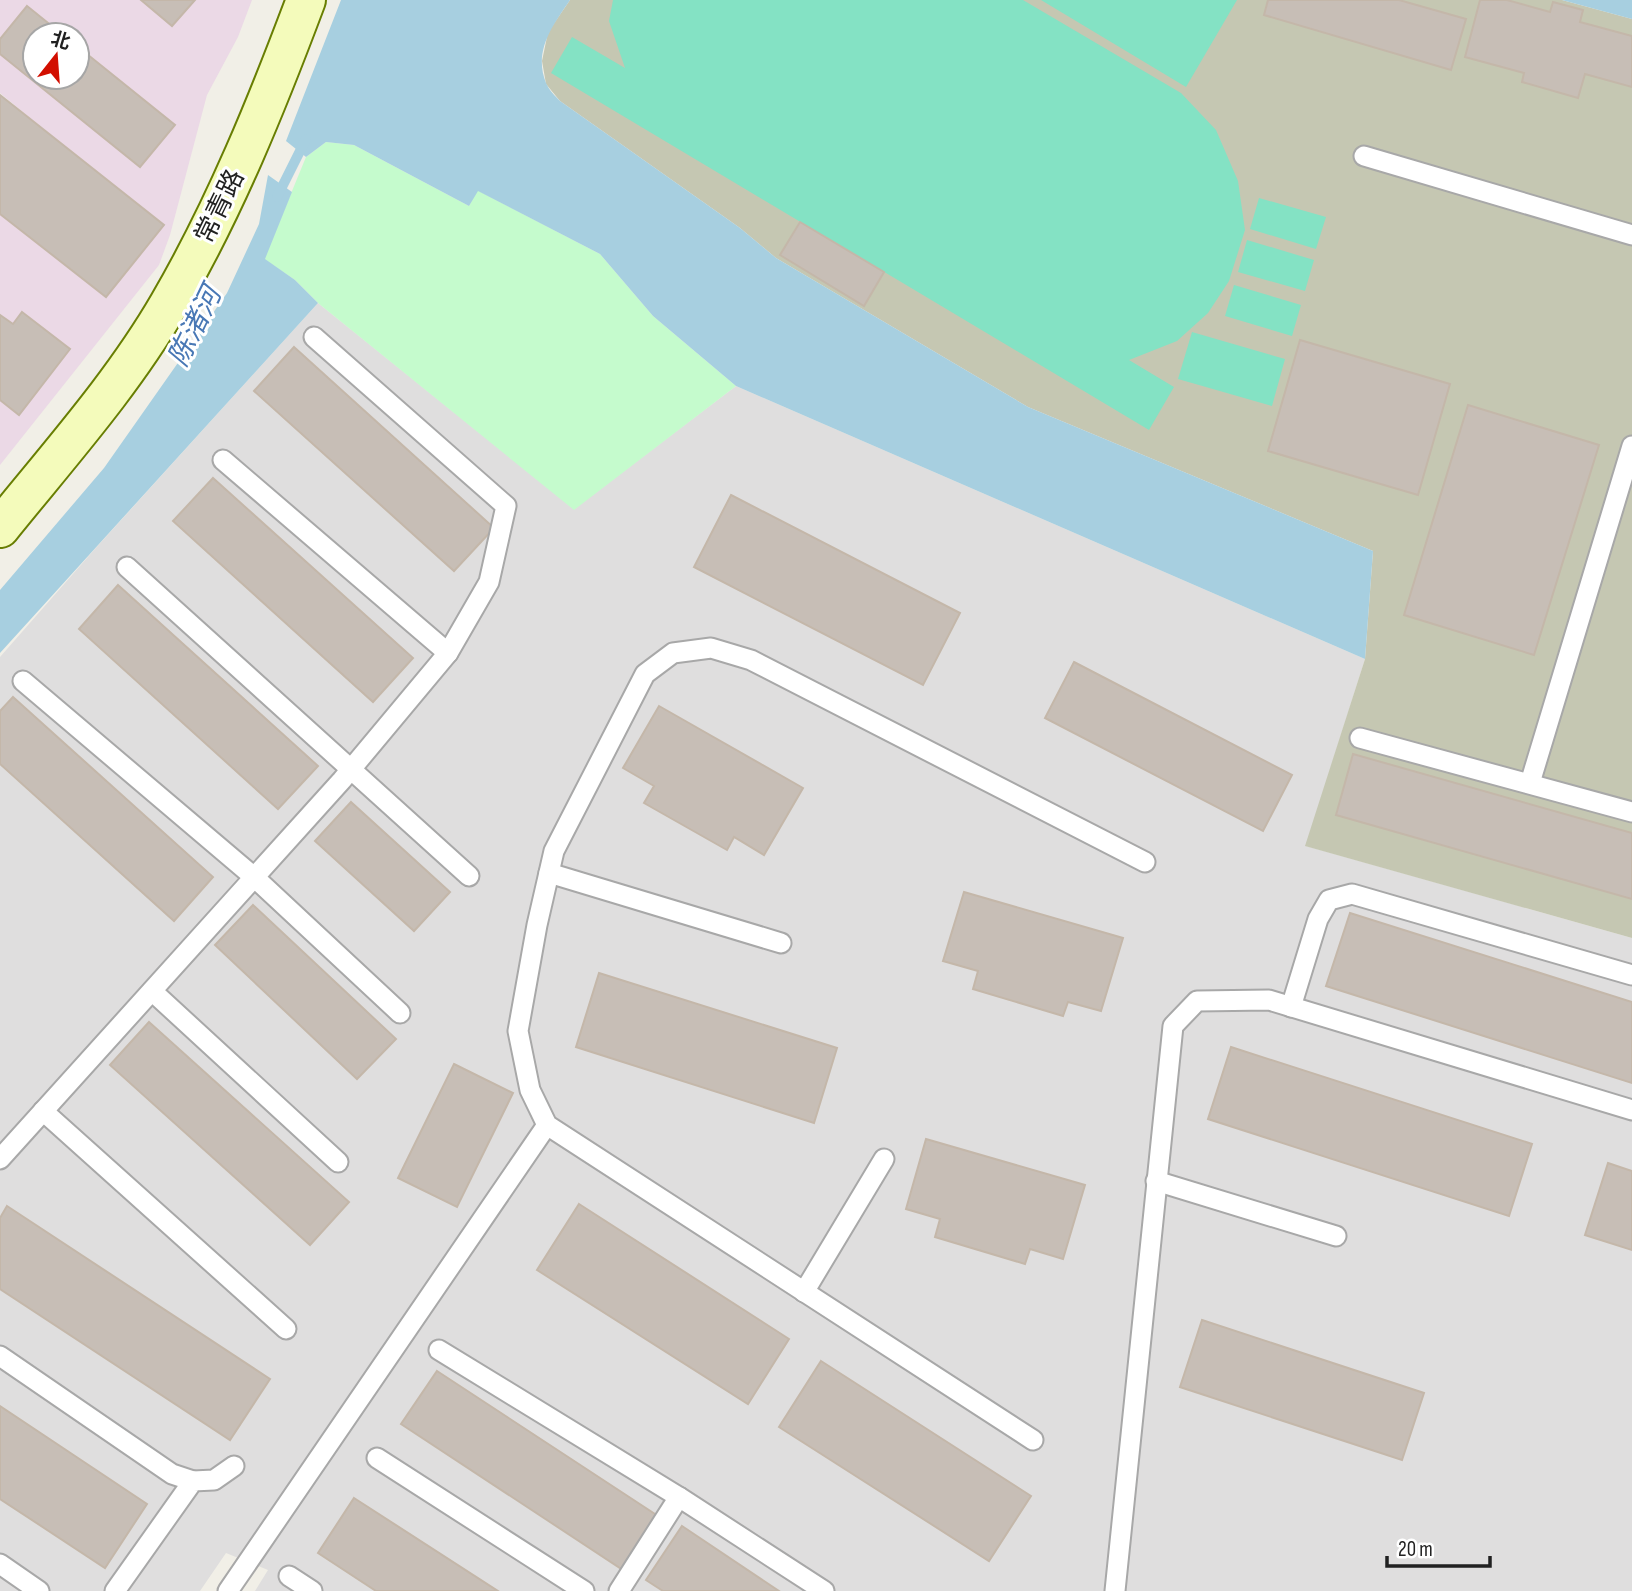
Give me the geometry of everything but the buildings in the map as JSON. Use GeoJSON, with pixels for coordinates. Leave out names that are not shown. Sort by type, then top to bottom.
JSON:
{"type":"FeatureCollection","features":[{"type":"Feature","properties":{"kind":"street","name":"常青路"},"geometry":{"type":"LineString","coordinates":[[0,528],[108,394],[168,306],[227,195],[306,0]]}},
{"type":"Feature","properties":{"kind":"lane"},"geometry":{"type":"LineString","coordinates":[[1364,156],[1632,235]]}},
{"type":"Feature","properties":{"kind":"lane"},"geometry":{"type":"LineString","coordinates":[[0,1159],[352,769],[448,653],[489,582],[506,506],[314,337]]}},
{"type":"Feature","properties":{"kind":"lane"},"geometry":{"type":"LineString","coordinates":[[1530,783],[1632,446]]}},
{"type":"Feature","properties":{"kind":"lane"},"geometry":{"type":"LineString","coordinates":[[223,460],[448,653]]}},
{"type":"Feature","properties":{"kind":"lane"},"geometry":{"type":"LineString","coordinates":[[127,567],[469,876]]}},
{"type":"Feature","properties":{"kind":"lane"},"geometry":{"type":"LineString","coordinates":[[1033,1440],[547,1125],[530,1090],[518,1031],[554,851],[645,674],[673,653],[711,648],[751,660],[1145,862]]}},
{"type":"Feature","properties":{"kind":"lane"},"geometry":{"type":"LineString","coordinates":[[23,681],[254,877],[400,1013]]}},
{"type":"Feature","properties":{"kind":"lane"},"geometry":{"type":"LineString","coordinates":[[1360,738],[1632,813]]}},
{"type":"Feature","properties":{"kind":"lane"},"geometry":{"type":"LineString","coordinates":[[549,873],[781,943]]}},
{"type":"Feature","properties":{"kind":"lane"},"geometry":{"type":"LineString","coordinates":[[1291,1007],[1318,919],[1329,900],[1352,894],[1632,975]]}},
{"type":"Feature","properties":{"kind":"lane"},"geometry":{"type":"LineString","coordinates":[[152,990],[338,1162]]}},
{"type":"Feature","properties":{"kind":"lane"},"geometry":{"type":"LineString","coordinates":[[1115,1591],[1173,1026],[1197,1001],[1269,1000],[1632,1110]]}},
{"type":"Feature","properties":{"kind":"lane"},"geometry":{"type":"LineString","coordinates":[[43,1111],[286,1329]]}},
{"type":"Feature","properties":{"kind":"lane"},"geometry":{"type":"LineString","coordinates":[[228,1591],[547,1125]]}},
{"type":"Feature","properties":{"kind":"lane"},"geometry":{"type":"LineString","coordinates":[[804,1292],[884,1159]]}},
{"type":"Feature","properties":{"kind":"lane"},"geometry":{"type":"LineString","coordinates":[[1156,1181],[1336,1236]]}},
{"type":"Feature","properties":{"kind":"lane"},"geometry":{"type":"LineString","coordinates":[[439,1350],[679,1497],[824,1591]]}},
{"type":"Feature","properties":{"kind":"lane"},"geometry":{"type":"LineString","coordinates":[[0,1356],[172,1474],[193,1481],[214,1480],[234,1465]]}},
{"type":"Feature","properties":{"kind":"lane"},"geometry":{"type":"LineString","coordinates":[[377,1458],[584,1591]]}},
{"type":"Feature","properties":{"kind":"lane"},"geometry":{"type":"LineString","coordinates":[[115,1591],[193,1481]]}},
{"type":"Feature","properties":{"kind":"lane"},"geometry":{"type":"LineString","coordinates":[[619,1591],[679,1497]]}},
{"type":"Feature","properties":{"kind":"lane"},"geometry":{"type":"LineString","coordinates":[[0,1564],[39,1591]]}},
{"type":"Feature","properties":{"kind":"lane"},"geometry":{"type":"LineString","coordinates":[[289,1576],[312,1591]]}},
{"type":"Feature","properties":{"kind":"shaded area"},"geometry":{"type":"Polygon","coordinates":[[[0,0],[252,0],[238,37],[207,95],[170,235],[159,265],[0,465],[0,95],[30,118],[0,93],[0,0]]]}},
{"type":"Feature","properties":{"kind":"shaded area"},"geometry":{"type":"Polygon","coordinates":[[[570,0],[1562,0],[1632,19],[1632,938],[1305,846],[1365,659],[1373,551],[1028,407],[776,258],[740,228],[560,101],[546,84],[542,61],[548,32],[570,0]]]}},
{"type":"Feature","properties":{"kind":"shaded area"},"geometry":{"type":"Polygon","coordinates":[[[318,303],[574,509],[736,386],[1365,659],[1306,846],[1632,938],[1632,1591],[255,1591],[268,1570],[226,1553],[200,1591],[0,1591],[0,657],[318,303]]]}},
{"type":"Feature","properties":{"kind":"green space"},"geometry":{"type":"Polygon","coordinates":[[[613,0],[1023,0],[1181,93],[1216,130],[1238,181],[1245,230],[1229,281],[1208,313],[1177,341],[1129,360],[1174,387],[1149,430],[551,73],[572,37],[625,68],[609,21],[613,0]]]}},
{"type":"Feature","properties":{"kind":"green space"},"geometry":{"type":"Polygon","coordinates":[[[1041,0],[1237,0],[1186,87],[1041,0]]]}},
{"type":"Feature","properties":{"kind":"green space"},"geometry":{"type":"Polygon","coordinates":[[[326,142],[354,145],[469,206],[477,190],[600,254],[653,316],[736,386],[574,510],[318,303],[295,280],[264,259],[306,157],[326,142]]]}},
{"type":"Feature","properties":{"kind":"green space"},"geometry":{"type":"Polygon","coordinates":[[[1259,198],[1326,217],[1316,249],[1250,229],[1259,198]]]}},
{"type":"Feature","properties":{"kind":"green space"},"geometry":{"type":"Polygon","coordinates":[[[1247,240],[1314,260],[1305,291],[1238,272],[1247,240]]]}},
{"type":"Feature","properties":{"kind":"green space"},"geometry":{"type":"Polygon","coordinates":[[[1234,285],[1301,305],[1292,336],[1225,316],[1234,285]]]}},
{"type":"Feature","properties":{"kind":"green space"},"geometry":{"type":"Polygon","coordinates":[[[1192,332],[1285,359],[1272,406],[1178,379],[1192,332]]]}},
{"type":"Feature","properties":{"kind":"water"},"geometry":{"type":"Polygon","coordinates":[[[341,0],[570,0],[543,49],[543,71],[552,93],[740,228],[776,258],[1028,407],[1373,551],[1365,659],[736,386],[653,316],[600,254],[478,191],[469,206],[354,145],[326,142],[306,157],[286,141],[341,0]]]}},
{"type":"Feature","properties":{"kind":"water"},"geometry":{"type":"Polygon","coordinates":[[[1562,0],[1632,0],[1632,19],[1562,0]]]}},
{"type":"Feature","properties":{"kind":"water"},"geometry":{"type":"Polygon","coordinates":[[[268,175],[292,192],[265,259],[295,280],[318,303],[0,653],[0,590],[104,468],[227,293],[259,224],[268,175]]]}},
{"type":"Feature","properties":{"kind":"waterway","name":"陈渚河"},"geometry":{"type":"LineString","coordinates":[[277,197],[306,139]]}}]}
